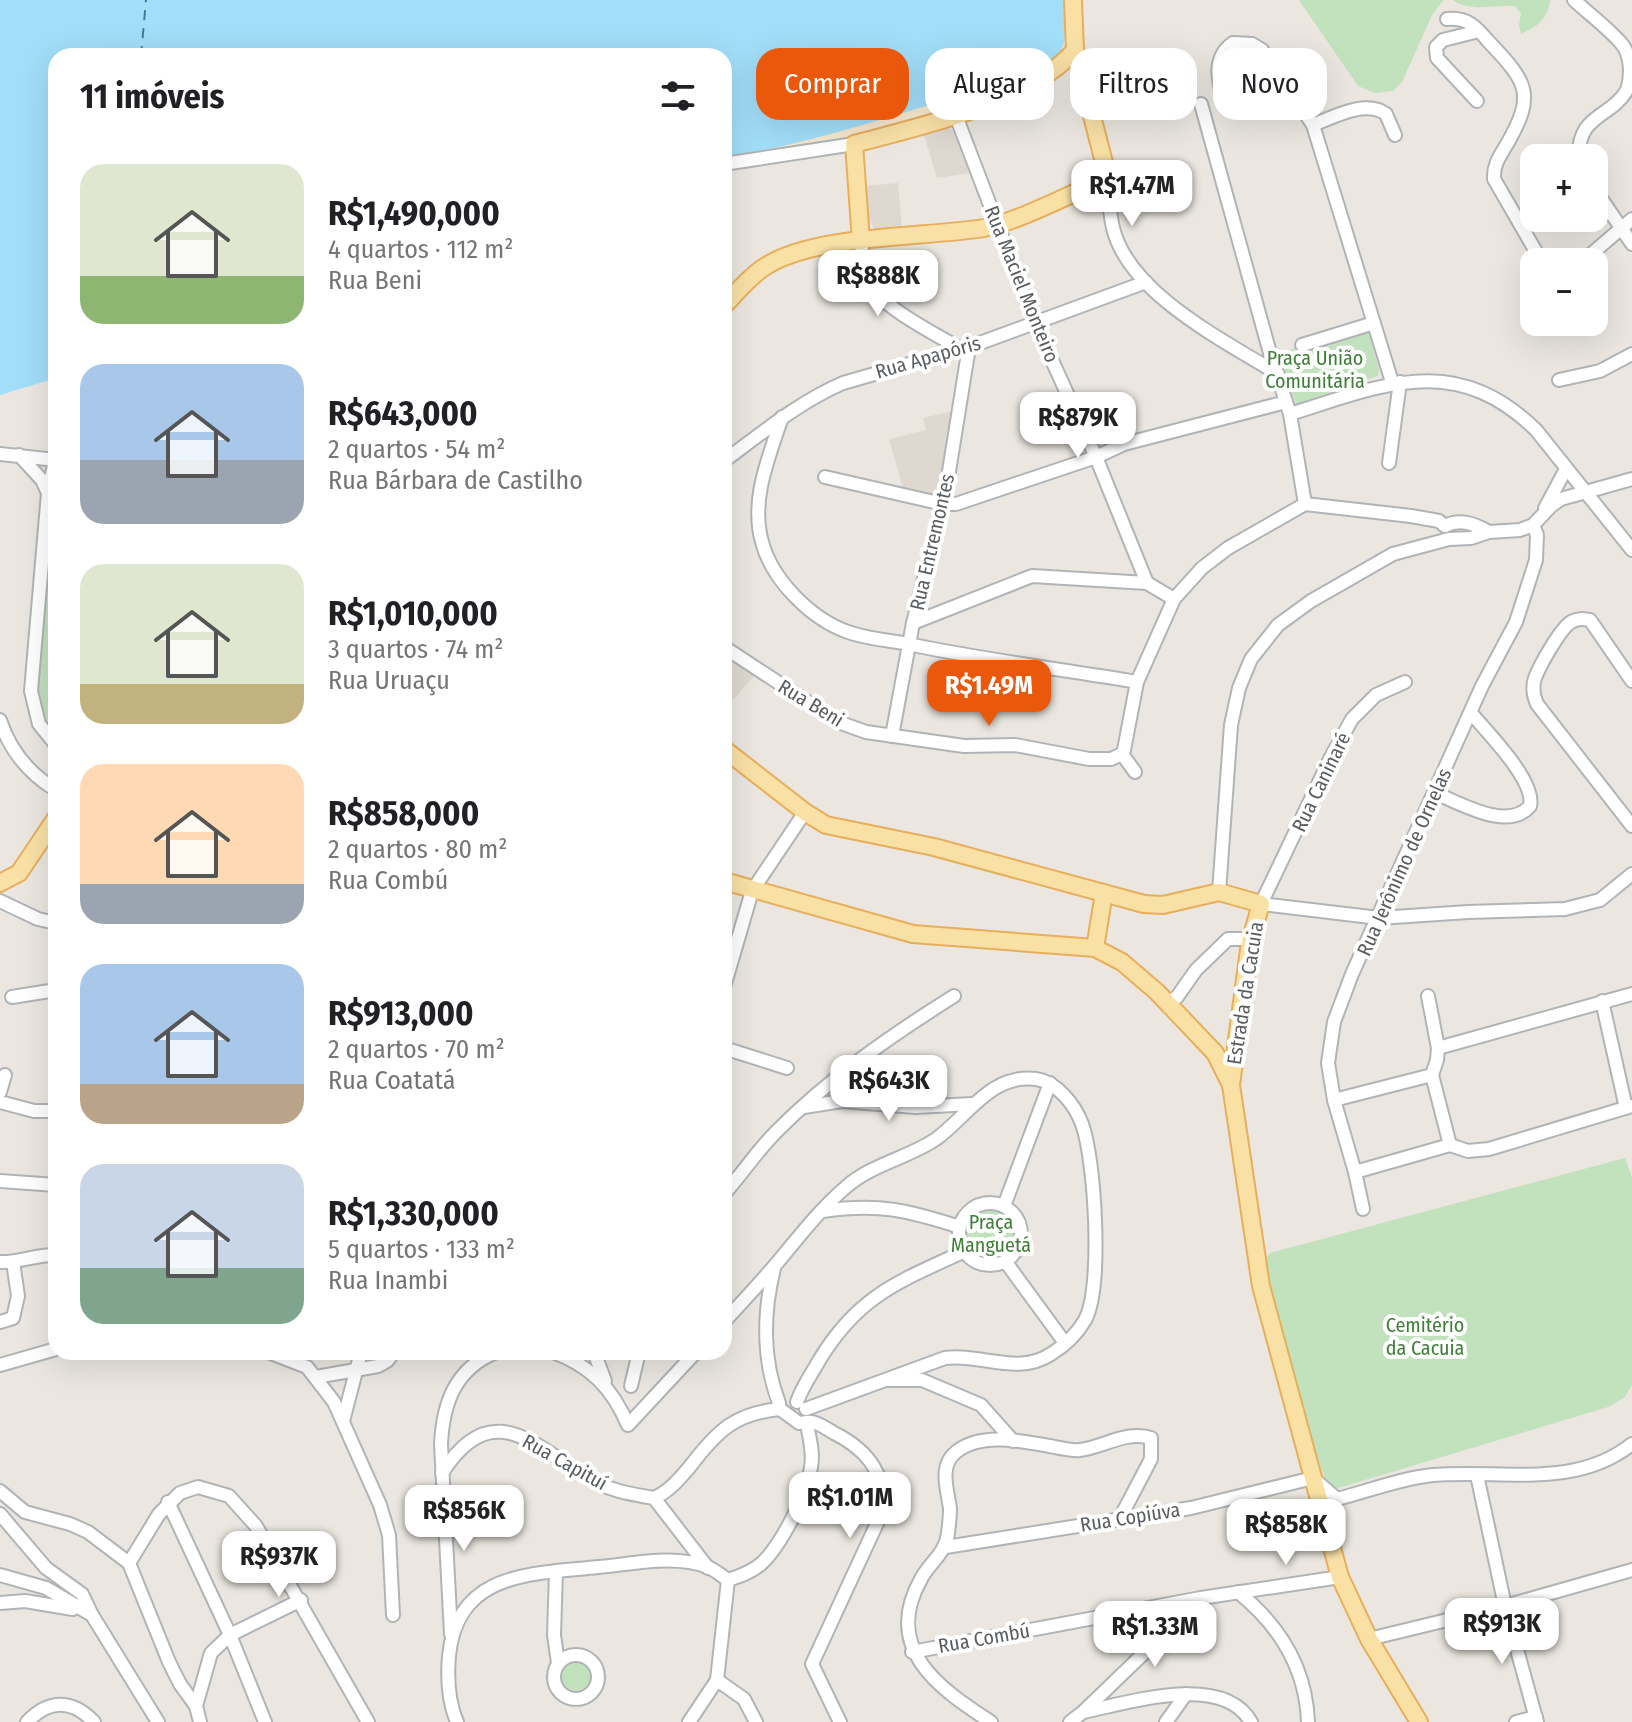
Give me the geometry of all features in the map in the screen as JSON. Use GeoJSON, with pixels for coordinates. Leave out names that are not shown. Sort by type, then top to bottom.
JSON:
{"type":"FeatureCollection","features":[{"type":"Feature","properties":{"kind":"main road"},"geometry":{"type":"LineString","coordinates":[[1073,0],[1075,48]]}},
{"type":"Feature","properties":{"kind":"main road"},"geometry":{"type":"LineString","coordinates":[[1054,72],[1070,55]]}},
{"type":"Feature","properties":{"kind":"main road"},"geometry":{"type":"LineString","coordinates":[[1054,72],[1070,72]]}},
{"type":"Feature","properties":{"kind":"main road"},"geometry":{"type":"LineString","coordinates":[[861,241],[854,144],[941,120]]}},
{"type":"Feature","properties":{"kind":"main road"},"geometry":{"type":"LineString","coordinates":[[732,298],[764,267],[784,256],[861,241],[998,224],[1108,178],[1094,120]]}},
{"type":"Feature","properties":{"kind":"main road","name":"Estrada da Cacuia"},"geometry":{"type":"LineString","coordinates":[[732,755],[826,825],[934,847],[1144,904],[1163,905],[1219,892],[1261,904],[1251,939],[1231,1085],[1261,1286],[1340,1577],[1369,1639],[1419,1722]]}},
{"type":"Feature","properties":{"kind":"main road"},"geometry":{"type":"LineString","coordinates":[[0,883],[19,873],[48,838]]}},
{"type":"Feature","properties":{"kind":"main road"},"geometry":{"type":"LineString","coordinates":[[732,884],[913,934],[1095,948],[1122,962],[1167,1003],[1215,1053],[1231,1085]]}},
{"type":"Feature","properties":{"kind":"main road"},"geometry":{"type":"LineString","coordinates":[[1095,948],[1104,893]]}},
{"type":"Feature","properties":{"kind":"main road"},"geometry":{"type":"LineString","coordinates":[[1215,1053],[1228,1053],[1234,1049]]}},
{"type":"Feature","properties":{"kind":"street"},"geometry":{"type":"LineString","coordinates":[[1574,0],[1622,44],[1631,65],[1627,91],[1595,117],[1579,144]]}},
{"type":"Feature","properties":{"kind":"street"},"geometry":{"type":"LineString","coordinates":[[1447,19],[1471,22],[1523,82],[1525,105],[1518,128],[1496,164],[1494,179],[1534,248]]}},
{"type":"Feature","properties":{"kind":"street"},"geometry":{"type":"LineString","coordinates":[[1477,101],[1435,52],[1443,40],[1479,31]]}},
{"type":"Feature","properties":{"kind":"street"},"geometry":{"type":"LineString","coordinates":[[1228,48],[1233,43],[1252,44],[1259,48]]}},
{"type":"Feature","properties":{"kind":"street"},"geometry":{"type":"LineString","coordinates":[[1201,104],[1288,408],[1305,504]]}},
{"type":"Feature","properties":{"kind":"street"},"geometry":{"type":"LineString","coordinates":[[1313,125],[1353,110],[1374,108],[1386,114],[1395,135]]}},
{"type":"Feature","properties":{"kind":"street","name":"Rua Maciel Monteiro"},"geometry":{"type":"LineString","coordinates":[[958,120],[1035,323],[1096,457],[1147,583]]}},
{"type":"Feature","properties":{"kind":"street"},"geometry":{"type":"LineString","coordinates":[[1310,120],[1374,323],[1396,382],[1389,463]]}},
{"type":"Feature","properties":{"kind":"street"},"geometry":{"type":"LineString","coordinates":[[732,163],[854,144]]}},
{"type":"Feature","properties":{"kind":"street"},"geometry":{"type":"LineString","coordinates":[[1108,178],[1113,229],[1129,261],[1146,282],[1188,317],[1278,374]]}},
{"type":"Feature","properties":{"kind":"street"},"geometry":{"type":"LineString","coordinates":[[1608,208],[1632,244]]}},
{"type":"Feature","properties":{"kind":"street"},"geometry":{"type":"LineString","coordinates":[[1599,248],[1632,219]]}},
{"type":"Feature","properties":{"kind":"street"},"geometry":{"type":"LineString","coordinates":[[861,241],[865,272],[873,290],[897,309],[965,348]]}},
{"type":"Feature","properties":{"kind":"street","name":"Rua Apapóris"},"geometry":{"type":"LineString","coordinates":[[732,455],[782,417],[843,383],[965,348],[1146,282]]}},
{"type":"Feature","properties":{"kind":"street"},"geometry":{"type":"LineString","coordinates":[[1302,345],[1374,323]]}},
{"type":"Feature","properties":{"kind":"street","name":"Rua Entremontes"},"geometry":{"type":"LineString","coordinates":[[892,736],[913,623],[943,504],[965,348]]}},
{"type":"Feature","properties":{"kind":"street"},"geometry":{"type":"LineString","coordinates":[[1559,380],[1600,371],[1632,354]]}},
{"type":"Feature","properties":{"kind":"street"},"geometry":{"type":"LineString","coordinates":[[825,477],[943,504],[970,500],[1096,457],[1124,444],[1396,382],[1429,380],[1481,390],[1520,414],[1632,550]]}},
{"type":"Feature","properties":{"kind":"street"},"geometry":{"type":"LineString","coordinates":[[782,417],[766,464],[759,503],[761,540],[767,558],[780,579],[804,605],[846,632],[930,650],[1137,682]]}},
{"type":"Feature","properties":{"kind":"street"},"geometry":{"type":"LineString","coordinates":[[0,454],[48,459]]}},
{"type":"Feature","properties":{"kind":"street"},"geometry":{"type":"LineString","coordinates":[[19,455],[42,480],[48,493],[31,691],[39,724],[48,735]]}},
{"type":"Feature","properties":{"kind":"street"},"geometry":{"type":"LineString","coordinates":[[1538,519],[1566,469]]}},
{"type":"Feature","properties":{"kind":"street"},"geometry":{"type":"LineString","coordinates":[[1135,772],[1122,754],[1129,735],[1137,682],[1174,599],[1202,568],[1252,532],[1305,504],[1439,521],[1447,532],[1471,538],[1489,532],[1510,532],[1538,519],[1561,499],[1632,479]]}},
{"type":"Feature","properties":{"kind":"street","name":"Rua Jerônimo de Ornelas"},"geometry":{"type":"LineString","coordinates":[[1363,1209],[1334,1100],[1328,1063],[1334,1022],[1352,974],[1487,674],[1516,622],[1537,549],[1538,519]]}},
{"type":"Feature","properties":{"kind":"street"},"geometry":{"type":"LineString","coordinates":[[1219,892],[1231,725],[1239,688],[1251,659],[1266,637],[1278,625],[1333,588],[1393,554],[1447,532],[1460,522],[1474,524],[1489,532]]}},
{"type":"Feature","properties":{"kind":"street"},"geometry":{"type":"LineString","coordinates":[[1471,538],[1475,533],[1474,524]]}},
{"type":"Feature","properties":{"kind":"street"},"geometry":{"type":"LineString","coordinates":[[913,623],[1032,576],[1147,583],[1174,599]]}},
{"type":"Feature","properties":{"kind":"street"},"geometry":{"type":"LineString","coordinates":[[1632,681],[1590,620],[1575,619],[1562,631],[1535,677],[1533,696],[1632,826]]}},
{"type":"Feature","properties":{"kind":"street","name":"Rua Beni"},"geometry":{"type":"LineString","coordinates":[[732,652],[838,722],[866,732],[964,746],[1015,745],[1089,759],[1111,759],[1122,754]]}},
{"type":"Feature","properties":{"kind":"street","name":"Rua Caninaré"},"geometry":{"type":"LineString","coordinates":[[1261,904],[1352,719],[1376,695],[1405,682]]}},
{"type":"Feature","properties":{"kind":"street"},"geometry":{"type":"LineString","coordinates":[[1435,793],[1505,817],[1523,814],[1530,806],[1531,793],[1507,755],[1471,713]]}},
{"type":"Feature","properties":{"kind":"street"},"geometry":{"type":"LineString","coordinates":[[2,728],[25,766],[48,784]]}},
{"type":"Feature","properties":{"kind":"street"},"geometry":{"type":"LineString","coordinates":[[732,960],[752,891],[805,812]]}},
{"type":"Feature","properties":{"kind":"street"},"geometry":{"type":"LineString","coordinates":[[1261,904],[1379,918],[1565,909],[1600,900],[1630,880]]}},
{"type":"Feature","properties":{"kind":"street"},"geometry":{"type":"LineString","coordinates":[[0,901],[48,921]]}},
{"type":"Feature","properties":{"kind":"street"},"geometry":{"type":"LineString","coordinates":[[1167,1003],[1177,997],[1196,970],[1228,939],[1251,939]]}},
{"type":"Feature","properties":{"kind":"street"},"geometry":{"type":"LineString","coordinates":[[12,997],[48,991]]}},
{"type":"Feature","properties":{"kind":"street"},"geometry":{"type":"LineString","coordinates":[[1438,1048],[1632,994]]}},
{"type":"Feature","properties":{"kind":"street"},"geometry":{"type":"LineString","coordinates":[[732,1184],[758,1151],[804,1107],[901,1030],[954,996]]}},
{"type":"Feature","properties":{"kind":"street"},"geometry":{"type":"LineString","coordinates":[[1428,996],[1438,1048],[1432,1075],[1450,1145]]}},
{"type":"Feature","properties":{"kind":"street"},"geometry":{"type":"LineString","coordinates":[[1355,1172],[1450,1145],[1468,1151],[1489,1149],[1629,1107],[1602,1001]]}},
{"type":"Feature","properties":{"kind":"street"},"geometry":{"type":"LineString","coordinates":[[732,1051],[787,1068]]}},
{"type":"Feature","properties":{"kind":"street"},"geometry":{"type":"LineString","coordinates":[[0,1092],[5,1075]]}},
{"type":"Feature","properties":{"kind":"street"},"geometry":{"type":"LineString","coordinates":[[1334,1100],[1432,1075]]}},
{"type":"Feature","properties":{"kind":"street"},"geometry":{"type":"LineString","coordinates":[[708,1568],[654,1498],[672,1486],[732,1422],[744,1415],[797,1411],[923,1364],[955,1357],[1014,1365],[1038,1361],[1065,1343],[1085,1320],[1096,1273],[1090,1150],[1081,1120],[1050,1083],[1020,1078],[997,1086],[972,1104],[936,1138],[861,1176],[846,1187],[732,1313]]}},
{"type":"Feature","properties":{"kind":"street"},"geometry":{"type":"LineString","coordinates":[[1004,1206],[1050,1083]]}},
{"type":"Feature","properties":{"kind":"street"},"geometry":{"type":"LineString","coordinates":[[804,1107],[842,1101],[915,1107],[972,1104]]}},
{"type":"Feature","properties":{"kind":"street"},"geometry":{"type":"LineString","coordinates":[[0,1102],[34,1111],[48,1111]]}},
{"type":"Feature","properties":{"kind":"street"},"geometry":{"type":"LineString","coordinates":[[0,1181],[48,1184]]}},
{"type":"Feature","properties":{"kind":"street"},"geometry":{"type":"LineString","coordinates":[[986,1203],[1004,1206],[1017,1219],[1021,1238],[1012,1255],[1005,1261],[987,1264],[971,1257],[959,1235],[964,1218],[977,1206],[986,1203]]}},
{"type":"Feature","properties":{"kind":"street"},"geometry":{"type":"LineString","coordinates":[[823,1211],[879,1206],[906,1210],[960,1227]]}},
{"type":"Feature","properties":{"kind":"street"},"geometry":{"type":"LineString","coordinates":[[451,1634],[469,1604],[494,1585],[530,1573],[659,1562],[689,1563],[708,1568],[728,1580],[746,1575],[762,1563],[782,1536],[806,1487],[812,1457],[797,1411],[841,1329],[863,1305],[892,1285],[965,1251]]}},
{"type":"Feature","properties":{"kind":"street"},"geometry":{"type":"LineString","coordinates":[[0,1322],[13,1318],[18,1306],[6,1262],[48,1255]]}},
{"type":"Feature","properties":{"kind":"street"},"geometry":{"type":"LineString","coordinates":[[1005,1261],[1065,1343]]}},
{"type":"Feature","properties":{"kind":"street"},"geometry":{"type":"LineString","coordinates":[[775,1265],[766,1307],[765,1332],[771,1382],[797,1411],[855,1443],[880,1478],[883,1507],[874,1532],[812,1664],[840,1722]]}},
{"type":"Feature","properties":{"kind":"street"},"geometry":{"type":"LineString","coordinates":[[0,1365],[48,1351]]}},
{"type":"Feature","properties":{"kind":"street"},"geometry":{"type":"LineString","coordinates":[[291,1360],[302,1364],[316,1377],[334,1402],[380,1505],[389,1535],[393,1615]]}},
{"type":"Feature","properties":{"kind":"street"},"geometry":{"type":"LineString","coordinates":[[343,1421],[359,1360]]}},
{"type":"Feature","properties":{"kind":"street"},"geometry":{"type":"LineString","coordinates":[[316,1377],[356,1372],[388,1360]]}},
{"type":"Feature","properties":{"kind":"street"},"geometry":{"type":"LineString","coordinates":[[457,1722],[448,1680],[451,1634],[442,1427],[447,1400],[468,1368],[482,1360]]}},
{"type":"Feature","properties":{"kind":"street"},"geometry":{"type":"LineString","coordinates":[[571,1360],[606,1384]]}},
{"type":"Feature","properties":{"kind":"street"},"geometry":{"type":"LineString","coordinates":[[597,1360],[606,1384],[627,1421],[688,1360]]}},
{"type":"Feature","properties":{"kind":"street"},"geometry":{"type":"LineString","coordinates":[[631,1386],[637,1360]]}},
{"type":"Feature","properties":{"kind":"street"},"geometry":{"type":"LineString","coordinates":[[884,1380],[922,1380],[981,1405],[1013,1441]]}},
{"type":"Feature","properties":{"kind":"street","name":"Rua Capituí"},"geometry":{"type":"LineString","coordinates":[[442,1473],[474,1439],[490,1431],[500,1431],[530,1441],[601,1485],[654,1498]]}},
{"type":"Feature","properties":{"kind":"street"},"geometry":{"type":"LineString","coordinates":[[991,1722],[943,1686],[912,1652],[907,1622],[908,1609],[922,1576],[946,1547],[950,1513],[944,1472],[950,1458],[956,1451],[974,1443],[1000,1439],[1077,1451],[1131,1436],[1151,1438],[1151,1459],[1119,1520]]}},
{"type":"Feature","properties":{"kind":"street"},"geometry":{"type":"LineString","coordinates":[[1324,1516],[1337,1499],[1431,1475],[1546,1475],[1575,1471],[1600,1463],[1632,1444]]}},
{"type":"Feature","properties":{"kind":"street"},"geometry":{"type":"LineString","coordinates":[[1477,1475],[1505,1606],[1536,1720],[1516,1722]]}},
{"type":"Feature","properties":{"kind":"street"},"geometry":{"type":"LineString","coordinates":[[1313,1478],[1337,1499]]}},
{"type":"Feature","properties":{"kind":"street","name":"Rua Copiúva"},"geometry":{"type":"LineString","coordinates":[[946,1547],[1191,1508],[1313,1478]]}},
{"type":"Feature","properties":{"kind":"street"},"geometry":{"type":"LineString","coordinates":[[129,1563],[168,1502],[188,1488],[198,1487],[229,1496],[256,1526],[368,1722]]}},
{"type":"Feature","properties":{"kind":"street"},"geometry":{"type":"LineString","coordinates":[[0,1491],[25,1512],[88,1532],[129,1563],[169,1662],[196,1706],[200,1722]]}},
{"type":"Feature","properties":{"kind":"street"},"geometry":{"type":"LineString","coordinates":[[168,1502],[230,1635],[265,1722]]}},
{"type":"Feature","properties":{"kind":"street"},"geometry":{"type":"LineString","coordinates":[[0,1514],[46,1568],[82,1594],[158,1722]]}},
{"type":"Feature","properties":{"kind":"street"},"geometry":{"type":"LineString","coordinates":[[1369,1639],[1505,1606],[1632,1570]]}},
{"type":"Feature","properties":{"kind":"street"},"geometry":{"type":"LineString","coordinates":[[556,1571],[554,1635],[558,1663]]}},
{"type":"Feature","properties":{"kind":"street"},"geometry":{"type":"LineString","coordinates":[[0,1575],[46,1588],[92,1615]]}},
{"type":"Feature","properties":{"kind":"street","name":"Rua Combú"},"geometry":{"type":"LineString","coordinates":[[912,1652],[1201,1598],[1340,1577]]}},
{"type":"Feature","properties":{"kind":"street"},"geometry":{"type":"LineString","coordinates":[[689,1722],[717,1680],[728,1580]]}},
{"type":"Feature","properties":{"kind":"street"},"geometry":{"type":"LineString","coordinates":[[1238,1592],[1262,1611],[1286,1644],[1300,1674],[1308,1722]]}},
{"type":"Feature","properties":{"kind":"street"},"geometry":{"type":"LineString","coordinates":[[1070,1722],[1201,1598]]}},
{"type":"Feature","properties":{"kind":"street"},"geometry":{"type":"LineString","coordinates":[[196,1706],[208,1658],[230,1635],[301,1600]]}},
{"type":"Feature","properties":{"kind":"street"},"geometry":{"type":"LineString","coordinates":[[0,1603],[39,1603],[92,1615]]}},
{"type":"Feature","properties":{"kind":"street"},"geometry":{"type":"LineString","coordinates":[[717,1680],[744,1699],[756,1722]]}},
{"type":"Feature","properties":{"kind":"street"},"geometry":{"type":"LineString","coordinates":[[1083,1712],[1186,1694],[1218,1697],[1235,1703],[1251,1722]]}},
{"type":"Feature","properties":{"kind":"street"},"geometry":{"type":"LineString","coordinates":[[1166,1722],[1186,1694]]}},
{"type":"Feature","properties":{"kind":"street"},"geometry":{"type":"LineString","coordinates":[[27,1722],[39,1710],[62,1704],[84,1711],[94,1722]]}},
{"type":"Feature","properties":{"kind":"shaded area"},"geometry":{"type":"Polygon","coordinates":[[[947,126],[952,130],[970,173],[937,178],[923,132],[947,126]]]}},
{"type":"Feature","properties":{"kind":"shaded area"},"geometry":{"type":"Polygon","coordinates":[[[898,183],[902,228],[875,230],[868,217],[865,186],[898,183]]]}},
{"type":"Feature","properties":{"kind":"shaded area"},"geometry":{"type":"Polygon","coordinates":[[[952,411],[942,486],[932,494],[903,488],[889,439],[926,430],[923,418],[952,411]]]}},
{"type":"Feature","properties":{"kind":"shaded area"},"geometry":{"type":"Polygon","coordinates":[[[732,658],[756,674],[732,701],[732,658]]]}},
{"type":"Feature","properties":{"kind":"green space"},"geometry":{"type":"Polygon","coordinates":[[[1299,0],[1444,0],[1433,13],[1402,82],[1393,91],[1375,93],[1358,86],[1299,0]]]}},
{"type":"Feature","properties":{"kind":"green space"},"geometry":{"type":"Polygon","coordinates":[[[1453,0],[1550,0],[1541,21],[1521,34],[1521,14],[1515,6],[1475,7],[1453,0]]]}},
{"type":"Feature","properties":{"kind":"green space","name":"Praça União Comunitária"},"geometry":{"type":"Polygon","coordinates":[[[1367,326],[1379,369],[1378,376],[1296,404],[1279,353],[1367,326]]]}},
{"type":"Feature","properties":{"kind":"green space"},"geometry":{"type":"Polygon","coordinates":[[[48,564],[48,726],[39,702],[37,659],[48,564]]]}},
{"type":"Feature","properties":{"kind":"green space","name":"Cemitério da Cacuia"},"geometry":{"type":"Polygon","coordinates":[[[1625,1158],[1632,1177],[1632,1385],[1624,1398],[1608,1407],[1335,1489],[1325,1479],[1295,1391],[1262,1264],[1270,1253],[1625,1158]]]}},
{"type":"Feature","properties":{"kind":"green space","name":"Praça Manguetá"},"geometry":{"type":"Polygon","coordinates":[[[990,1205],[1010,1213],[1018,1233],[1010,1253],[990,1261],[970,1253],[962,1233],[970,1213],[990,1205]]]}},
{"type":"Feature","properties":{"kind":"green space"},"geometry":{"type":"Polygon","coordinates":[[[576,1657],[590,1663],[596,1677],[590,1691],[576,1697],[562,1691],[556,1677],[562,1663],[576,1657]]]}},
{"type":"Feature","properties":{"kind":"sand"},"geometry":{"type":"Polygon","coordinates":[[[925,103],[925,114],[909,119],[909,107],[925,103]]]}},
{"type":"Feature","properties":{"kind":"sand"},"geometry":{"type":"Polygon","coordinates":[[[863,120],[905,120],[835,141],[769,151],[769,146],[863,120]]]}},
{"type":"Feature","properties":{"kind":"water"},"geometry":{"type":"Polygon","coordinates":[[[0,0],[1066,0],[1065,39],[1060,53],[1054,59],[1054,48],[925,48],[925,106],[909,111],[909,48],[756,48],[756,120],[878,120],[732,156],[732,48],[48,48],[48,380],[0,395],[0,0]]]}},
{"type":"Feature","properties":{"kind":"ferry route"},"geometry":{"type":"LineString","coordinates":[[142,48],[146,0]]}}]}
